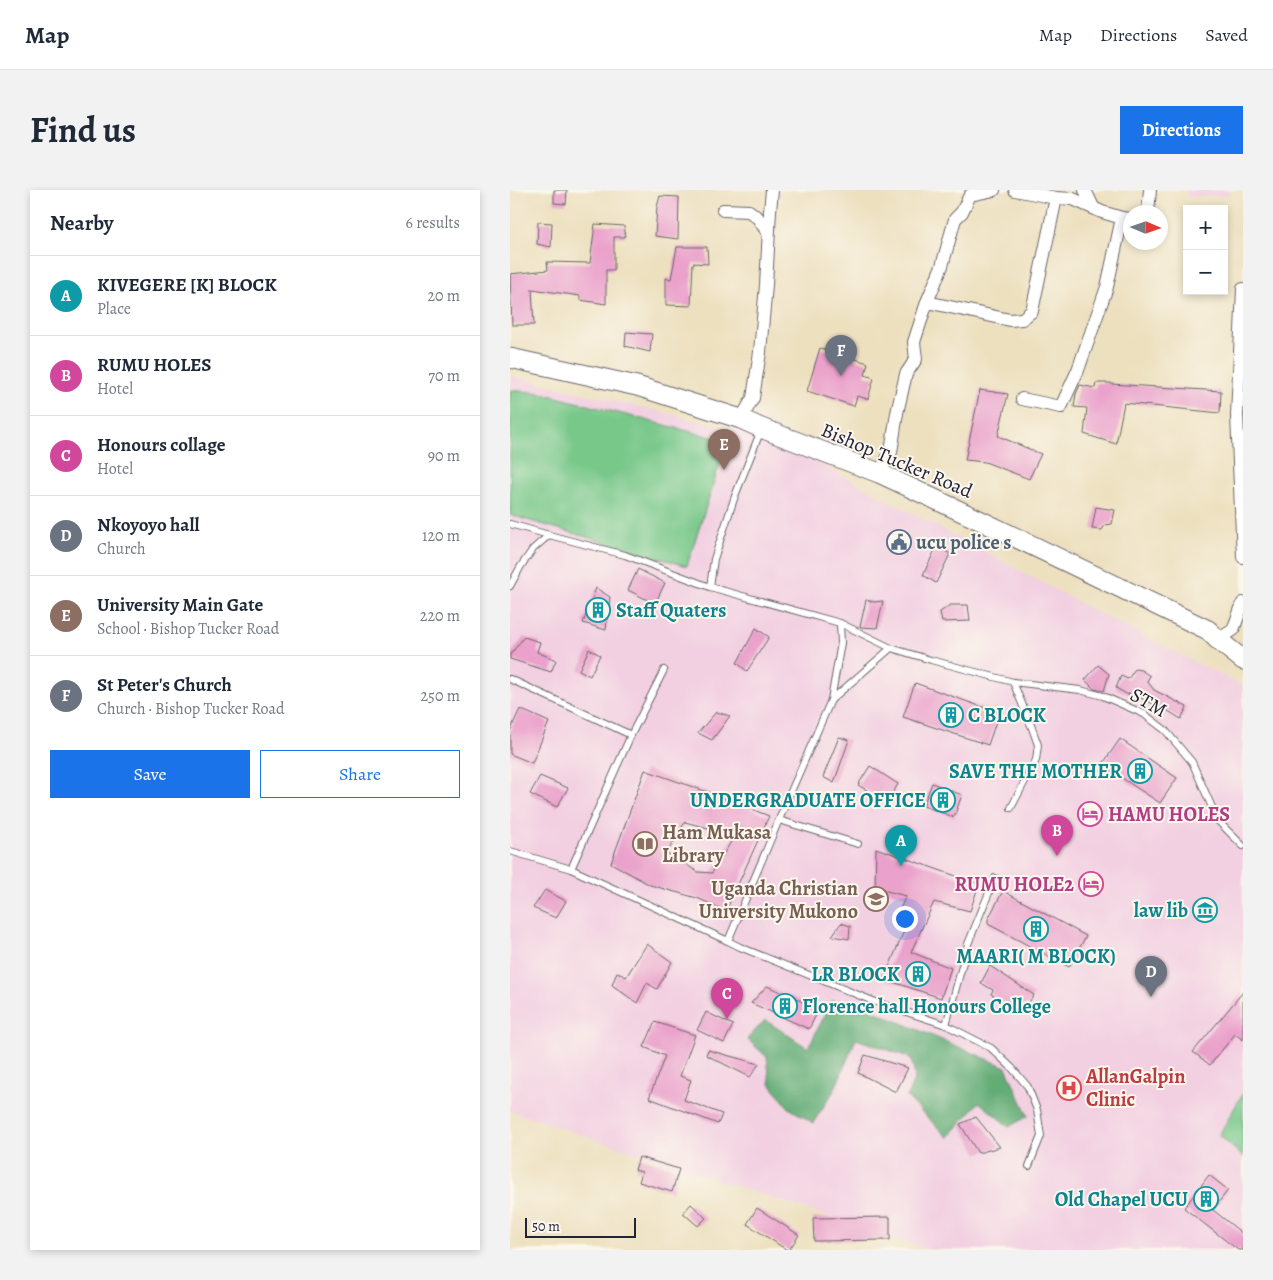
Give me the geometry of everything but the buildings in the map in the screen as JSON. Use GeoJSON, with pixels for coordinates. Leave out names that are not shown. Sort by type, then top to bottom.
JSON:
{"type":"FeatureCollection","features":[{"type":"Feature","properties":{"kind":"main road","name":"Bishop Tucker Road"},"geometry":{"type":"LineString","coordinates":[[510,358],[637,386],[741,419],[879,474],[1208,630],[1243,660]]}},
{"type":"Feature","properties":{"kind":"street"},"geometry":{"type":"LineString","coordinates":[[741,419],[753,398],[760,352],[772,190]]}},
{"type":"Feature","properties":{"kind":"street"},"geometry":{"type":"LineString","coordinates":[[879,474],[891,452],[906,374],[916,359],[914,342],[927,302],[942,266],[954,219],[962,212],[970,195],[994,190]]}},
{"type":"Feature","properties":{"kind":"street"},"geometry":{"type":"LineString","coordinates":[[1014,190],[1056,198],[1073,199],[1093,208],[1123,217]]}},
{"type":"Feature","properties":{"kind":"street"},"geometry":{"type":"LineString","coordinates":[[1085,190],[1093,208]]}},
{"type":"Feature","properties":{"kind":"street"},"geometry":{"type":"LineString","coordinates":[[1149,205],[1150,190]]}},
{"type":"Feature","properties":{"kind":"street"},"geometry":{"type":"LineString","coordinates":[[927,302],[1010,320],[1022,319],[1032,311],[1056,198]]}},
{"type":"Feature","properties":{"kind":"street"},"geometry":{"type":"LineString","coordinates":[[723,210],[749,210],[758,218],[768,233]]}},
{"type":"Feature","properties":{"kind":"street"},"geometry":{"type":"LineString","coordinates":[[1022,399],[1061,407],[1078,370],[1107,287],[1123,229]]}},
{"type":"Feature","properties":{"kind":"street"},"geometry":{"type":"LineString","coordinates":[[1243,289],[1237,416],[1243,557]]}},
{"type":"Feature","properties":{"kind":"street"},"geometry":{"type":"LineString","coordinates":[[1218,640],[1233,630],[1243,603]]}},
{"type":"Feature","properties":{"kind":"lane"},"geometry":{"type":"LineString","coordinates":[[710,587],[714,559],[735,496],[761,428]]}},
{"type":"Feature","properties":{"kind":"lane","name":"STM"},"geometry":{"type":"LineString","coordinates":[[510,524],[625,555],[710,587],[840,622],[891,648],[1013,682],[1080,690],[1103,696],[1144,714],[1166,730],[1192,762],[1218,821],[1243,846]]}},
{"type":"Feature","properties":{"kind":"lane"},"geometry":{"type":"LineString","coordinates":[[510,586],[533,549],[549,535]]}},
{"type":"Feature","properties":{"kind":"lane"},"geometry":{"type":"LineString","coordinates":[[728,941],[831,700],[840,643],[840,622]]}},
{"type":"Feature","properties":{"kind":"lane"},"geometry":{"type":"LineString","coordinates":[[831,700],[891,648]]}},
{"type":"Feature","properties":{"kind":"lane"},"geometry":{"type":"LineString","coordinates":[[571,869],[631,735],[664,670]]}},
{"type":"Feature","properties":{"kind":"lane"},"geometry":{"type":"LineString","coordinates":[[510,679],[631,735]]}},
{"type":"Feature","properties":{"kind":"lane"},"geometry":{"type":"LineString","coordinates":[[1011,808],[1036,760],[1038,745],[1013,682]]}},
{"type":"Feature","properties":{"kind":"lane"},"geometry":{"type":"LineString","coordinates":[[779,820],[858,844]]}},
{"type":"Feature","properties":{"kind":"lane"},"geometry":{"type":"LineString","coordinates":[[510,851],[571,869],[740,947],[873,1001],[946,1025],[991,1048],[1028,1087],[1037,1110],[1041,1136],[1029,1166]]}},
{"type":"Feature","properties":{"kind":"lane"},"geometry":{"type":"LineString","coordinates":[[946,1025],[968,944],[995,878]]}},
{"type":"Feature","properties":{"kind":"shaded area"},"geometry":{"type":"Polygon","coordinates":[[[1186,190],[1228,190],[1229,195],[1187,197],[1186,190]]]}},
{"type":"Feature","properties":{"kind":"shaded area","name":"Uganda Christian University Mukono"},"geometry":{"type":"Polygon","coordinates":[[[510,376],[770,439],[830,469],[1104,616],[1243,686],[1243,1250],[929,1250],[510,1111],[510,376]]]}},
{"type":"Feature","properties":{"kind":"green space"},"geometry":{"type":"Polygon","coordinates":[[[510,390],[541,393],[727,441],[687,566],[510,515],[510,390]]]}},
{"type":"Feature","properties":{"kind":"green space"},"geometry":{"type":"Polygon","coordinates":[[[832,1001],[857,1004],[1006,1067],[1028,1116],[1009,1127],[979,1102],[948,1138],[907,1097],[915,1077],[911,1058],[856,1039],[834,1091],[813,1123],[789,1108],[770,1084],[767,1057],[747,1039],[765,1020],[808,1048],[832,1001]]]}},
{"type":"Feature","properties":{"kind":"green space"},"geometry":{"type":"Polygon","coordinates":[[[1243,1093],[1243,1157],[1219,1135],[1243,1093]]]}},
{"type":"Feature","properties":{"kind":"place","name":"St Peter's Church"},"geometry":{"type":"Point","coordinates":[841,376]}},
{"type":"Feature","properties":{"kind":"place","name":"University Main Gate"},"geometry":{"type":"Point","coordinates":[724,470]}},
{"type":"Feature","properties":{"kind":"place","name":"ucu police s"},"geometry":{"type":"Point","coordinates":[899,542]}},
{"type":"Feature","properties":{"kind":"place","name":"Staff Quaters"},"geometry":{"type":"Point","coordinates":[598,610]}},
{"type":"Feature","properties":{"kind":"place","name":"C BLOCK"},"geometry":{"type":"Point","coordinates":[951,715]}},
{"type":"Feature","properties":{"kind":"place","name":"SAVE THE MOTHER"},"geometry":{"type":"Point","coordinates":[1140,771]}},
{"type":"Feature","properties":{"kind":"place","name":"UNDERGRADUATE OFFICE"},"geometry":{"type":"Point","coordinates":[943,800]}},
{"type":"Feature","properties":{"kind":"place","name":"HAMU HOLES"},"geometry":{"type":"Point","coordinates":[1090,814]}},
{"type":"Feature","properties":{"kind":"place","name":"Ham Mukasa Library"},"geometry":{"type":"Point","coordinates":[645,844]}},
{"type":"Feature","properties":{"kind":"place","name":"RUMU HOLES"},"geometry":{"type":"Point","coordinates":[1057,856]}},
{"type":"Feature","properties":{"kind":"place","name":"KIVEGERE [K] BLOCK"},"geometry":{"type":"Point","coordinates":[901,866]}},
{"type":"Feature","properties":{"kind":"place","name":"RUMU HOLE2"},"geometry":{"type":"Point","coordinates":[1091,884]}},
{"type":"Feature","properties":{"kind":"place","name":"Uganda Christian University Mukono"},"geometry":{"type":"Point","coordinates":[876,899]}},
{"type":"Feature","properties":{"kind":"place","name":"law lib"},"geometry":{"type":"Point","coordinates":[1205,910]}},
{"type":"Feature","properties":{"kind":"place","name":"MAARI( M BLOCK)"},"geometry":{"type":"Point","coordinates":[1036,929]}},
{"type":"Feature","properties":{"kind":"place","name":"LR BLOCK"},"geometry":{"type":"Point","coordinates":[918,974]}},
{"type":"Feature","properties":{"kind":"place","name":"Nkoyoyo hall"},"geometry":{"type":"Point","coordinates":[1151,997]}},
{"type":"Feature","properties":{"kind":"place","name":"Florence hall Honours College"},"geometry":{"type":"Point","coordinates":[785,1006]}},
{"type":"Feature","properties":{"kind":"place","name":"Honours collage"},"geometry":{"type":"Point","coordinates":[727,1019]}},
{"type":"Feature","properties":{"kind":"place","name":"AllanGalpin Clinic"},"geometry":{"type":"Point","coordinates":[1069,1088]}},
{"type":"Feature","properties":{"kind":"place","name":"Old Chapel UCU"},"geometry":{"type":"Point","coordinates":[1206,1199]}}]}
